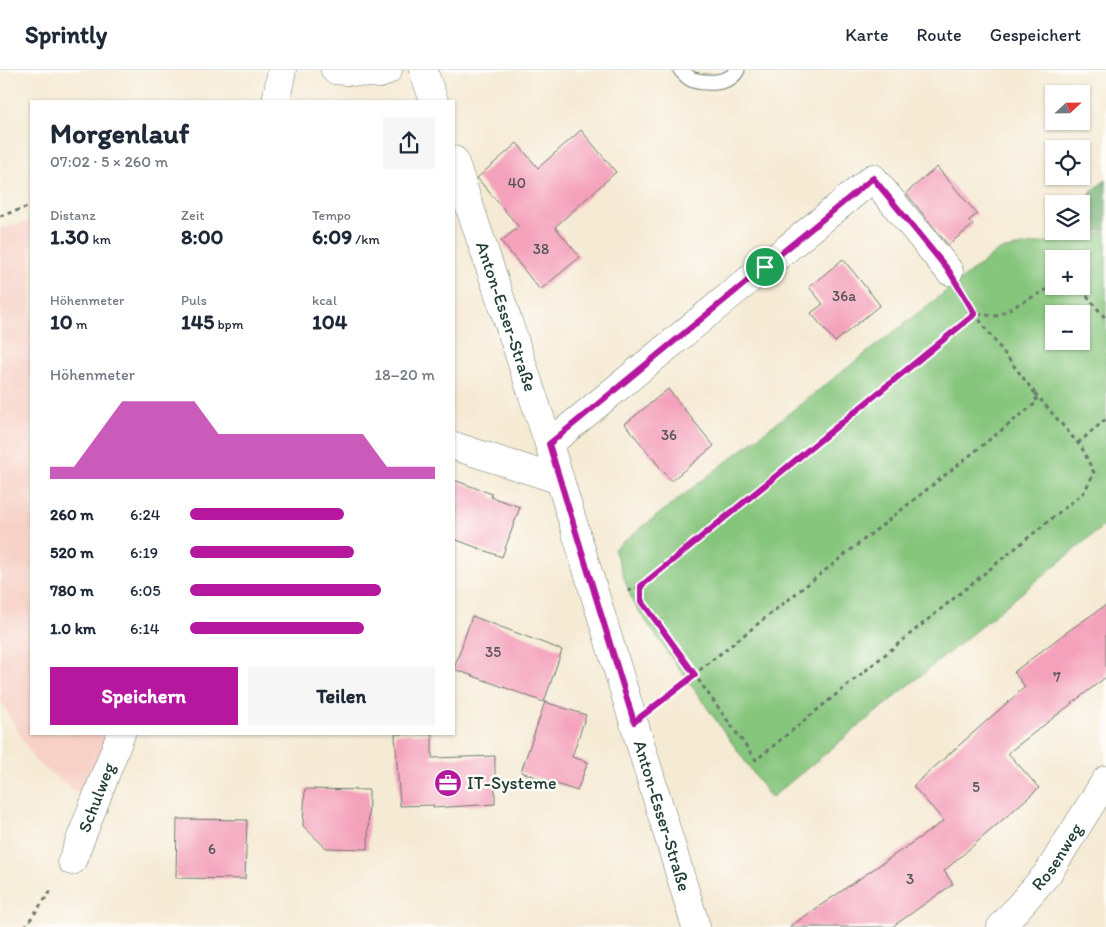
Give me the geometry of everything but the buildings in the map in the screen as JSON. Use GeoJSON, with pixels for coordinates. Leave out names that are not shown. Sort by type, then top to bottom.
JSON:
{"type":"FeatureCollection","features":[{"type":"Feature","properties":{"kind":"street"},"geometry":{"type":"LineString","coordinates":[[276,100],[282,70]]}},
{"type":"Feature","properties":{"kind":"street"},"geometry":{"type":"LineString","coordinates":[[335,70],[380,74],[388,70]]}},
{"type":"Feature","properties":{"kind":"street"},"geometry":{"type":"LineString","coordinates":[[423,70],[434,100]]}},
{"type":"Feature","properties":{"kind":"street","name":"Anton-Esser-Straße"},"geometry":{"type":"LineString","coordinates":[[455,163],[549,444],[696,927]]}},
{"type":"Feature","properties":{"kind":"street"},"geometry":{"type":"LineString","coordinates":[[549,444],[873,178],[949,271]]}},
{"type":"Feature","properties":{"kind":"street"},"geometry":{"type":"LineString","coordinates":[[455,446],[560,480]]}},
{"type":"Feature","properties":{"kind":"street","name":"Schulweg"},"geometry":{"type":"LineString","coordinates":[[72,861],[121,735]]}},
{"type":"Feature","properties":{"kind":"street","name":"Rosenweg"},"geometry":{"type":"LineString","coordinates":[[1001,927],[1048,873],[1106,780]]}},
{"type":"Feature","properties":{"kind":"lane"},"geometry":{"type":"LineString","coordinates":[[681,70],[692,80],[720,82],[735,74],[737,70]]}},
{"type":"Feature","properties":{"kind":"path"},"geometry":{"type":"LineString","coordinates":[[0,216],[30,206]]}},
{"type":"Feature","properties":{"kind":"path"},"geometry":{"type":"LineString","coordinates":[[641,586],[641,600],[756,760],[1084,492],[1094,473],[1082,448],[1034,392],[975,314],[949,271]]}},
{"type":"Feature","properties":{"kind":"path"},"geometry":{"type":"LineString","coordinates":[[597,602],[641,586],[975,314],[996,316],[1045,291]]}},
{"type":"Feature","properties":{"kind":"path"},"geometry":{"type":"LineString","coordinates":[[1085,295],[1106,319]]}},
{"type":"Feature","properties":{"kind":"path"},"geometry":{"type":"LineString","coordinates":[[634,722],[1037,402],[1034,392]]}},
{"type":"Feature","properties":{"kind":"path"},"geometry":{"type":"LineString","coordinates":[[1078,443],[1106,419]]}},
{"type":"Feature","properties":{"kind":"path"},"geometry":{"type":"LineString","coordinates":[[25,927],[72,861]]}},
{"type":"Feature","properties":{"kind":"shaded area"},"geometry":{"type":"Polygon","coordinates":[[[30,220],[30,735],[109,735],[86,799],[35,761],[0,699],[0,229],[30,220]]]}},
{"type":"Feature","properties":{"kind":"green space"},"geometry":{"type":"Polygon","coordinates":[[[1106,180],[1106,230],[1090,232],[1091,191],[1106,180]]]}},
{"type":"Feature","properties":{"kind":"green space"},"geometry":{"type":"Polygon","coordinates":[[[1106,232],[1106,524],[771,798],[633,603],[614,549],[999,250],[1058,240],[1090,240],[1090,235],[1106,232]]]}},
{"type":"Feature","properties":{"kind":"place","name":"IT-Systeme"},"geometry":{"type":"Point","coordinates":[448,783]}},
{"type":"Feature","properties":{"kind":"route"},"geometry":{"type":"LineString","coordinates":[[873,178],[949,271],[975,314],[641,586],[641,600],[695,675],[634,722],[549,444],[765,267],[873,178]]}}]}
